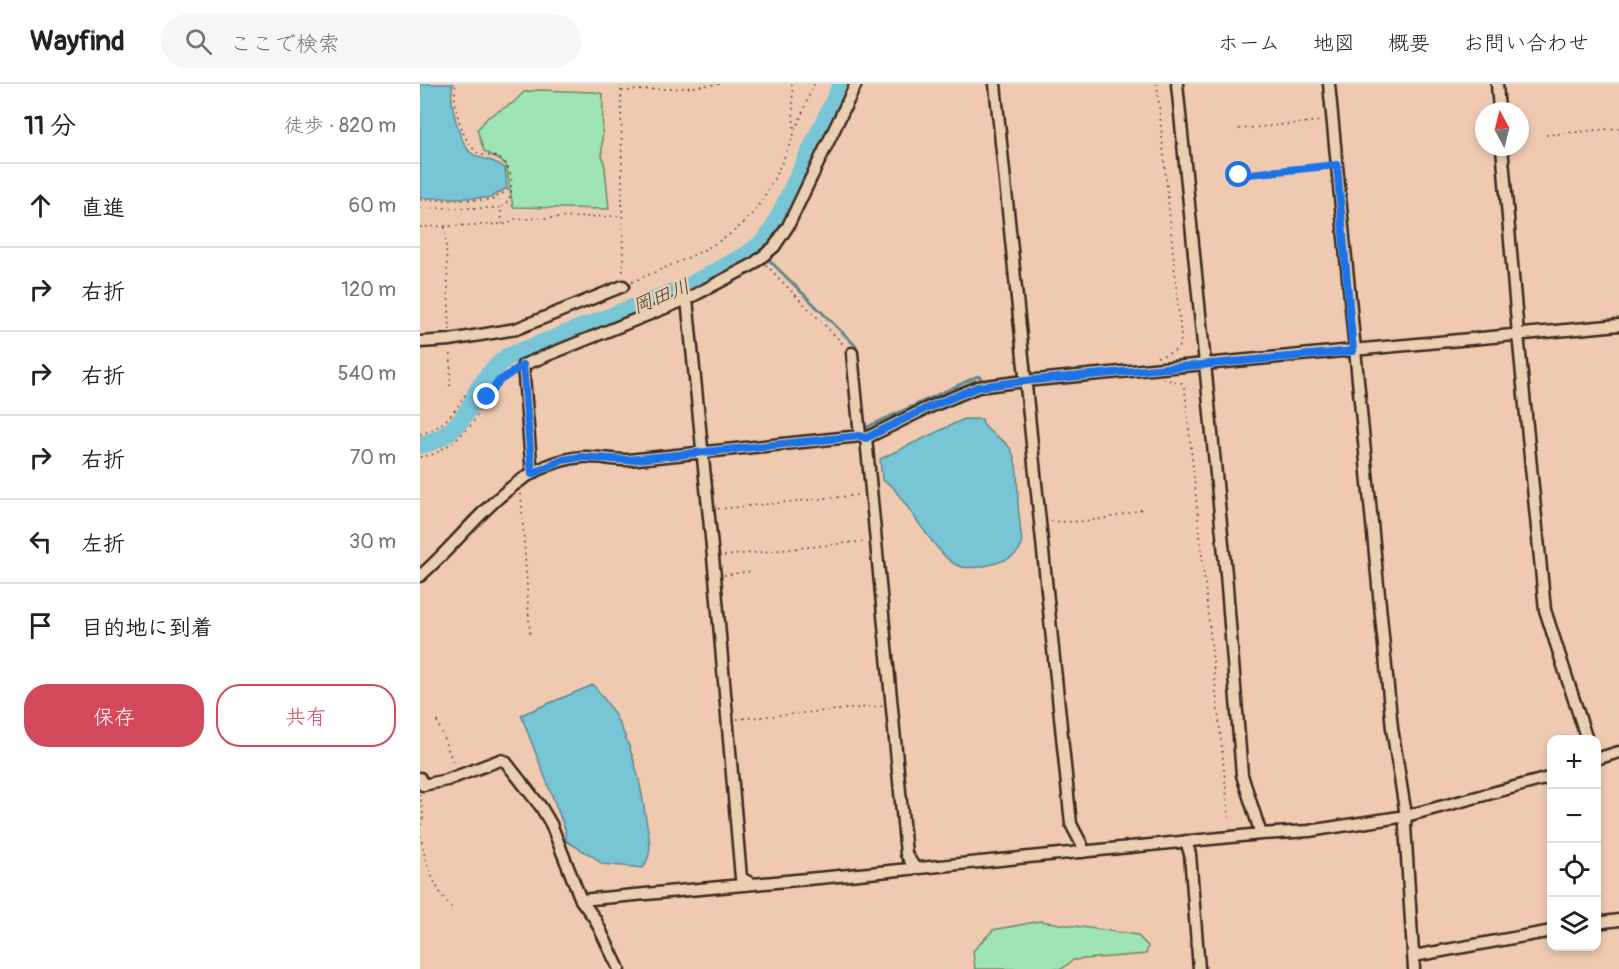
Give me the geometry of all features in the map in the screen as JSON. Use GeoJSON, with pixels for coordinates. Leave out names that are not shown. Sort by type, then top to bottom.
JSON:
{"type":"FeatureCollection","features":[{"type":"Feature","properties":{"kind":"street"},"geometry":{"type":"LineString","coordinates":[[532,474],[523,365],[687,298],[760,259],[774,247],[788,226],[856,84]]}},
{"type":"Feature","properties":{"kind":"street"},"geometry":{"type":"LineString","coordinates":[[995,84],[1071,824],[1082,845],[1083,852]]}},
{"type":"Feature","properties":{"kind":"street"},"geometry":{"type":"LineString","coordinates":[[1177,84],[1226,574],[1242,775],[1261,834]]}},
{"type":"Feature","properties":{"kind":"street"},"geometry":{"type":"LineString","coordinates":[[1329,84],[1353,351],[1392,728],[1406,816],[1414,969]]}},
{"type":"Feature","properties":{"kind":"street"},"geometry":{"type":"LineString","coordinates":[[1497,84],[1498,102]]}},
{"type":"Feature","properties":{"kind":"street"},"geometry":{"type":"LineString","coordinates":[[1503,156],[1545,610],[1585,735]]}},
{"type":"Feature","properties":{"kind":"street"},"geometry":{"type":"LineString","coordinates":[[420,342],[450,340],[516,329],[623,286]]}},
{"type":"Feature","properties":{"kind":"street"},"geometry":{"type":"LineString","coordinates":[[687,298],[715,577],[741,878],[752,884]]}},
{"type":"Feature","properties":{"kind":"street"},"geometry":{"type":"LineString","coordinates":[[420,576],[474,520],[518,483],[563,460],[581,457],[628,460],[863,437],[978,387],[1619,325]]}},
{"type":"Feature","properties":{"kind":"street"},"geometry":{"type":"LineString","coordinates":[[852,353],[872,493],[906,854],[915,868]]}},
{"type":"Feature","properties":{"kind":"street"},"geometry":{"type":"LineString","coordinates":[[1601,757],[1619,752]]}},
{"type":"Feature","properties":{"kind":"street"},"geometry":{"type":"LineString","coordinates":[[420,778],[423,785],[458,776],[500,760],[505,761],[541,807],[581,900],[595,919],[620,969]]}},
{"type":"Feature","properties":{"kind":"street"},"geometry":{"type":"LineString","coordinates":[[581,900],[1309,831],[1406,816],[1547,778]]}},
{"type":"Feature","properties":{"kind":"street"},"geometry":{"type":"LineString","coordinates":[[1186,841],[1190,854],[1199,969]]}},
{"type":"Feature","properties":{"kind":"street"},"geometry":{"type":"LineString","coordinates":[[1601,922],[1619,920]]}},
{"type":"Feature","properties":{"kind":"street"},"geometry":{"type":"LineString","coordinates":[[1414,956],[1547,932]]}},
{"type":"Feature","properties":{"kind":"path"},"geometry":{"type":"LineString","coordinates":[[420,208],[501,208],[509,200],[512,188],[510,172],[505,164],[498,158],[480,154],[466,140],[454,101],[456,84]]}},
{"type":"Feature","properties":{"kind":"path"},"geometry":{"type":"LineString","coordinates":[[621,84],[623,286],[714,245],[740,227],[767,194],[814,84]]}},
{"type":"Feature","properties":{"kind":"path"},"geometry":{"type":"LineString","coordinates":[[621,91],[720,84]]}},
{"type":"Feature","properties":{"kind":"path"},"geometry":{"type":"LineString","coordinates":[[792,84],[794,129]]}},
{"type":"Feature","properties":{"kind":"path"},"geometry":{"type":"LineString","coordinates":[[1152,359],[1178,350],[1181,345],[1157,84]]}},
{"type":"Feature","properties":{"kind":"path"},"geometry":{"type":"LineString","coordinates":[[1239,129],[1332,119]]}},
{"type":"Feature","properties":{"kind":"path"},"geometry":{"type":"LineString","coordinates":[[1546,135],[1619,128]]}},
{"type":"Feature","properties":{"kind":"path"},"geometry":{"type":"LineString","coordinates":[[1239,175],[1337,165]]}},
{"type":"Feature","properties":{"kind":"path"},"geometry":{"type":"LineString","coordinates":[[420,200],[492,200],[512,188]]}},
{"type":"Feature","properties":{"kind":"path"},"geometry":{"type":"LineString","coordinates":[[501,208],[502,224]]}},
{"type":"Feature","properties":{"kind":"path"},"geometry":{"type":"LineString","coordinates":[[420,227],[502,224],[515,219],[622,216]]}},
{"type":"Feature","properties":{"kind":"path"},"geometry":{"type":"LineString","coordinates":[[445,226],[450,386]]}},
{"type":"Feature","properties":{"kind":"path"},"geometry":{"type":"LineString","coordinates":[[760,259],[852,353]]}},
{"type":"Feature","properties":{"kind":"path"},"geometry":{"type":"LineString","coordinates":[[420,457],[434,454],[454,442],[471,425],[499,381],[523,365]]}},
{"type":"Feature","properties":{"kind":"path"},"geometry":{"type":"LineString","coordinates":[[1158,378],[1182,383],[1185,390],[1229,818]]}},
{"type":"Feature","properties":{"kind":"path"},"geometry":{"type":"LineString","coordinates":[[420,434],[444,423],[466,393]]}},
{"type":"Feature","properties":{"kind":"path"},"geometry":{"type":"LineString","coordinates":[[518,483],[521,491],[530,634]]}},
{"type":"Feature","properties":{"kind":"path"},"geometry":{"type":"LineString","coordinates":[[708,510],[872,493]]}},
{"type":"Feature","properties":{"kind":"path"},"geometry":{"type":"LineString","coordinates":[[1040,520],[1073,522],[1110,517],[1142,509]]}},
{"type":"Feature","properties":{"kind":"path"},"geometry":{"type":"LineString","coordinates":[[713,557],[876,540]]}},
{"type":"Feature","properties":{"kind":"path"},"geometry":{"type":"LineString","coordinates":[[715,577],[753,571]]}},
{"type":"Feature","properties":{"kind":"path"},"geometry":{"type":"LineString","coordinates":[[728,720],[892,705]]}},
{"type":"Feature","properties":{"kind":"path"},"geometry":{"type":"LineString","coordinates":[[437,721],[458,776]]}},
{"type":"Feature","properties":{"kind":"path"},"geometry":{"type":"LineString","coordinates":[[420,790],[423,820],[420,830],[423,847],[434,882],[454,910]]}},
{"type":"Feature","properties":{"kind":"green space"},"geometry":{"type":"Polygon","coordinates":[[[539,90],[603,94],[602,155],[609,209],[513,207],[506,164],[484,151],[477,130],[488,117],[513,103],[524,92],[539,90]]]}},
{"type":"Feature","properties":{"kind":"green space"},"geometry":{"type":"Polygon","coordinates":[[[1040,921],[1137,935],[1148,946],[1146,954],[1073,960],[1062,969],[975,969],[973,951],[993,930],[1040,921]]]}},
{"type":"Feature","properties":{"kind":"water"},"geometry":{"type":"Polygon","coordinates":[[[420,84],[453,84],[453,109],[458,130],[466,147],[474,155],[505,168],[507,188],[490,198],[420,198],[420,84]]]}},
{"type":"Feature","properties":{"kind":"water"},"geometry":{"type":"Polygon","coordinates":[[[964,419],[982,419],[987,429],[1005,443],[1012,452],[1016,464],[1022,545],[1010,558],[974,568],[956,565],[940,551],[891,485],[882,480],[880,459],[964,419]]]}},
{"type":"Feature","properties":{"kind":"water"},"geometry":{"type":"Polygon","coordinates":[[[593,685],[614,713],[622,729],[639,779],[650,842],[649,855],[643,868],[602,864],[566,841],[565,829],[521,715],[593,685]]]}},
{"type":"Feature","properties":{"kind":"waterway","name":"岡田川"},"geometry":{"type":"LineString","coordinates":[[420,445],[442,437],[454,428],[468,410],[487,377],[507,357],[689,286],[748,254],[765,241],[774,227],[842,84]]}},
{"type":"Feature","properties":{"kind":"waterway"},"geometry":{"type":"LineString","coordinates":[[766,257],[856,346],[857,354]]}},
{"type":"Feature","properties":{"kind":"waterway"},"geometry":{"type":"LineString","coordinates":[[858,366],[865,428],[978,376],[981,378]]}},
{"type":"Feature","properties":{"kind":"route"},"geometry":{"type":"LineString","coordinates":[[487,397],[499,381],[523,365],[525,414],[532,474],[563,460],[581,457],[628,460],[860,436],[866,438],[925,409],[978,387],[1353,351],[1337,165],[1239,175]]}}]}
